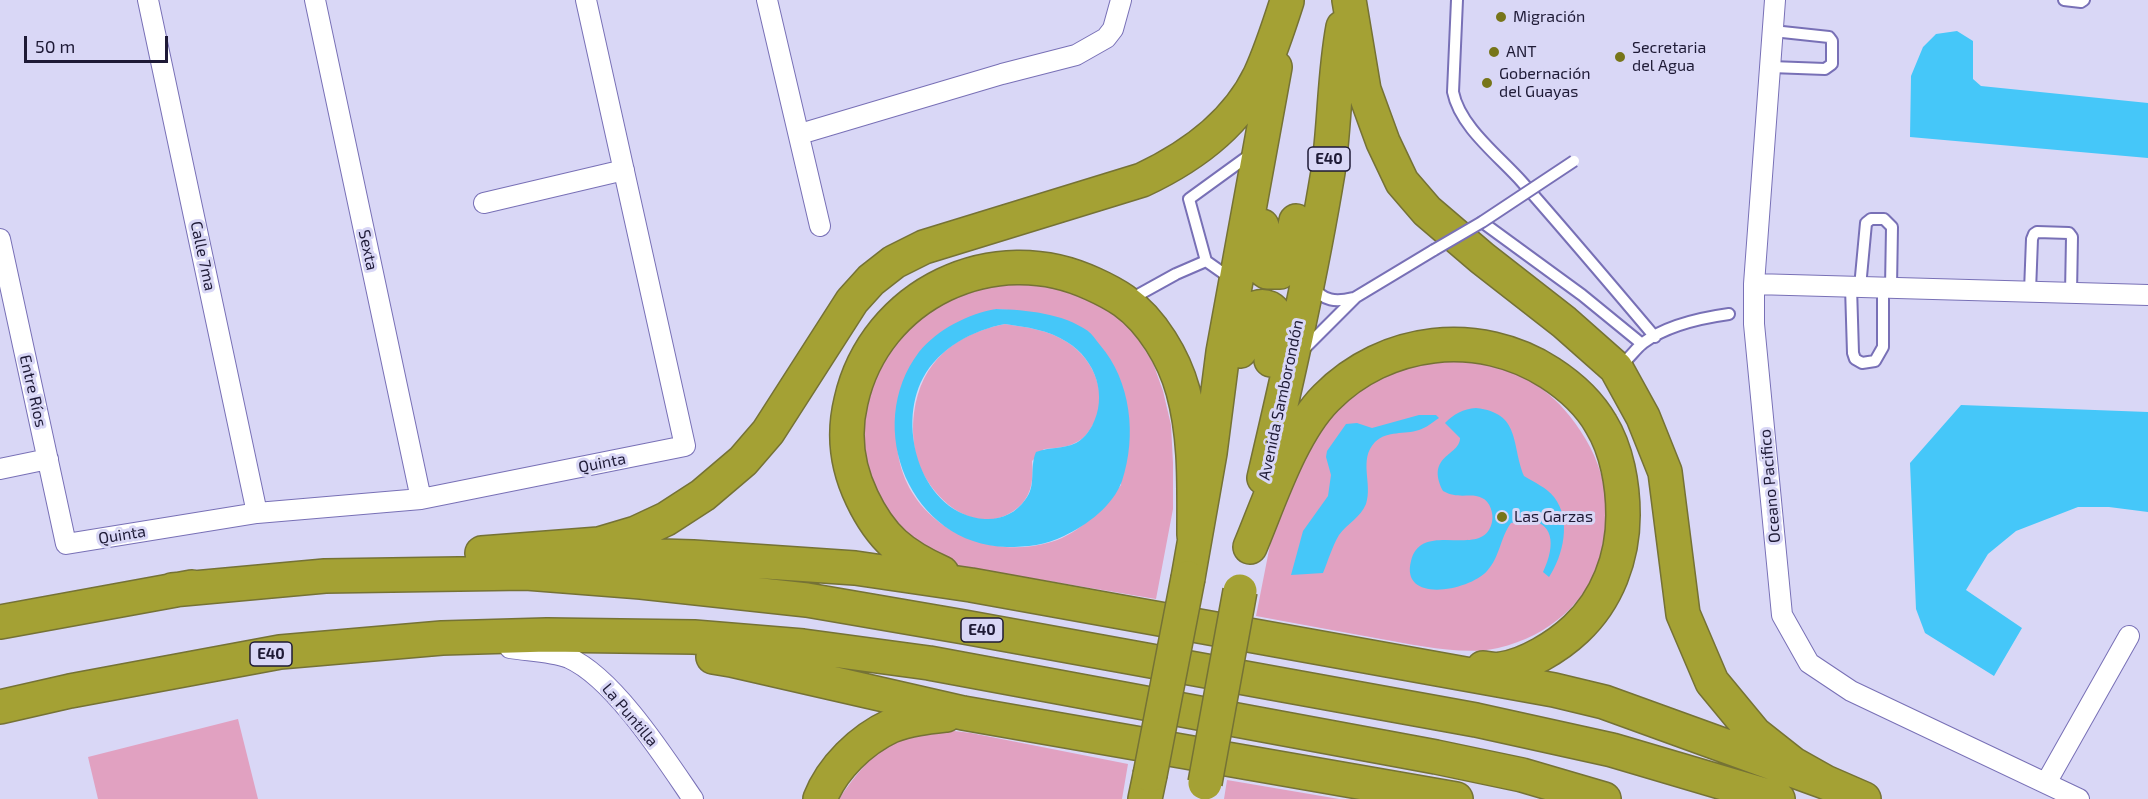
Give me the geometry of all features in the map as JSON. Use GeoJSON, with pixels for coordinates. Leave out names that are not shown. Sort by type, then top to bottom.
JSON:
{"type":"FeatureCollection","features":[{"type":"Feature","properties":{"kind":"highway","name":"Avenida Samborondón"},"geometry":{"type":"LineString","coordinates":[[1203,791],[1240,591],[1291,363],[1328,170],[1340,48],[1349,0]]}},
{"type":"Feature","properties":{"kind":"highway"},"geometry":{"type":"LineString","coordinates":[[1349,0],[1364,90],[1383,142],[1402,182],[1426,212],[1564,322],[1616,368],[1643,417],[1665,472],[1683,614],[1712,682],[1755,734],[1793,764],[1825,782]]}},
{"type":"Feature","properties":{"kind":"highway"},"geometry":{"type":"LineString","coordinates":[[1147,792],[1188,578],[1210,453],[1235,282],[1287,1]]}},
{"type":"Feature","properties":{"kind":"highway"},"geometry":{"type":"LineString","coordinates":[[172,590],[360,560],[599,544],[636,533],[666,519],[704,495],[743,462],[768,432],[852,301],[871,280],[894,262],[924,247],[958,235],[1142,180],[1190,155],[1230,119],[1248,96],[1268,56],[1287,1]]}},
{"type":"Feature","properties":{"kind":"highway"},"geometry":{"type":"LineString","coordinates":[[1274,72],[1274,157],[1257,258],[1262,269],[1274,273],[1280,272],[1287,263],[1308,163],[1340,48]]}},
{"type":"Feature","properties":{"kind":"highway"},"geometry":{"type":"LineString","coordinates":[[971,585],[915,561],[880,529],[856,487],[850,467],[848,415],[859,375],[875,343],[894,321],[914,303],[940,286],[968,275],[999,268],[1029,267],[1060,272],[1094,284],[1126,302],[1158,339],[1173,363],[1183,389],[1193,441],[1194,535]]}},
{"type":"Feature","properties":{"kind":"highway"},"geometry":{"type":"LineString","coordinates":[[1210,453],[1239,356],[1247,318],[1250,311],[1264,306],[1272,310],[1276,316],[1277,326],[1260,417],[1259,501]]}},
{"type":"Feature","properties":{"kind":"highway"},"geometry":{"type":"LineString","coordinates":[[1250,547],[1284,469],[1312,415],[1339,386],[1376,361],[1419,347],[1493,348],[1519,356],[1565,383],[1586,402],[1612,447],[1623,503],[1623,531],[1619,556],[1611,579],[1585,620],[1565,639],[1529,659],[1501,669],[1421,666]]}},
{"type":"Feature","properties":{"kind":"highway"},"geometry":{"type":"LineString","coordinates":[[506,552],[693,557],[843,567],[971,585],[1554,690],[1604,702],[1825,782],[1864,799]]}},
{"type":"Feature","properties":{"kind":"highway","name":"E40"},"geometry":{"type":"LineString","coordinates":[[0,622],[172,590],[325,576],[526,573],[640,582],[807,600],[1476,720],[1612,750],[1779,799]]}},
{"type":"Feature","properties":{"kind":"highway"},"geometry":{"type":"LineString","coordinates":[[547,634],[731,660],[963,713],[1419,796],[1456,799]]}},
{"type":"Feature","properties":{"kind":"highway","name":"E40"},"geometry":{"type":"LineString","coordinates":[[0,707],[70,691],[280,652],[442,638],[547,634],[694,637],[803,646],[929,663],[1447,759],[1522,775],[1604,799]]}},
{"type":"Feature","properties":{"kind":"highway"},"geometry":{"type":"LineString","coordinates":[[820,799],[834,775],[850,755],[868,740],[892,726],[918,718],[963,713]]}},
{"type":"Feature","properties":{"kind":"street","name":"Calle 7ma"},"geometry":{"type":"LineString","coordinates":[[148,0],[257,513]]}},
{"type":"Feature","properties":{"kind":"street","name":"Sexta"},"geometry":{"type":"LineString","coordinates":[[315,0],[421,500]]}},
{"type":"Feature","properties":{"kind":"street","name":"Quinta"},"geometry":{"type":"LineString","coordinates":[[66,544],[257,513],[421,500],[685,446],[586,0]]}},
{"type":"Feature","properties":{"kind":"street"},"geometry":{"type":"LineString","coordinates":[[767,0],[820,226]]}},
{"type":"Feature","properties":{"kind":"street"},"geometry":{"type":"LineString","coordinates":[[800,134],[1002,74],[1076,55],[1106,38],[1113,29],[1121,0]]}},
{"type":"Feature","properties":{"kind":"street","name":"Oceano Pacifico"},"geometry":{"type":"LineString","coordinates":[[1775,0],[1754,284],[1754,324],[1782,615],[1809,663],[1851,691],[2079,799]]}},
{"type":"Feature","properties":{"kind":"street"},"geometry":{"type":"LineString","coordinates":[[484,203],[624,170]]}},
{"type":"Feature","properties":{"kind":"street","name":"Entre Ríos"},"geometry":{"type":"LineString","coordinates":[[0,239],[4,284],[48,459],[66,544]]}},
{"type":"Feature","properties":{"kind":"street"},"geometry":{"type":"LineString","coordinates":[[1754,284],[2148,295]]}},
{"type":"Feature","properties":{"kind":"street"},"geometry":{"type":"LineString","coordinates":[[0,469],[48,459]]}},
{"type":"Feature","properties":{"kind":"street"},"geometry":{"type":"LineString","coordinates":[[2046,783],[2129,636]]}},
{"type":"Feature","properties":{"kind":"street","name":"La Puntilla"},"geometry":{"type":"LineString","coordinates":[[442,638],[552,654],[568,658],[579,664],[608,686],[656,745],[692,799]]}},
{"type":"Feature","properties":{"kind":"street"},"geometry":{"type":"LineString","coordinates":[[687,799],[692,799]]}},
{"type":"Feature","properties":{"kind":"lane"},"geometry":{"type":"LineString","coordinates":[[1456,0],[1453,92],[1455,105],[1463,118],[1524,184],[1655,337]]}},
{"type":"Feature","properties":{"kind":"lane"},"geometry":{"type":"LineString","coordinates":[[2064,0],[2081,2],[2084,0]]}},
{"type":"Feature","properties":{"kind":"lane"},"geometry":{"type":"LineString","coordinates":[[1771,68],[1826,69],[1832,64],[1832,41],[1829,36],[1773,31]]}},
{"type":"Feature","properties":{"kind":"lane"},"geometry":{"type":"LineString","coordinates":[[1235,282],[1206,261],[1189,199],[1260,147]]}},
{"type":"Feature","properties":{"kind":"lane"},"geometry":{"type":"LineString","coordinates":[[1309,269],[1316,291],[1330,301],[1340,302],[1356,297],[1482,222],[1574,161]]}},
{"type":"Feature","properties":{"kind":"lane"},"geometry":{"type":"LineString","coordinates":[[1871,219],[1884,219],[1892,227],[1883,346],[1875,361],[1862,363],[1855,359],[1853,353],[1856,286],[1866,223],[1871,219]]}},
{"type":"Feature","properties":{"kind":"lane"},"geometry":{"type":"LineString","coordinates":[[1482,222],[1618,322],[1642,344]]}},
{"type":"Feature","properties":{"kind":"lane"},"geometry":{"type":"LineString","coordinates":[[2030,291],[2034,234],[2037,232],[2069,233],[2072,237],[2071,293]]}},
{"type":"Feature","properties":{"kind":"lane"},"geometry":{"type":"LineString","coordinates":[[1126,302],[1176,274],[1206,261]]}},
{"type":"Feature","properties":{"kind":"lane"},"geometry":{"type":"LineString","coordinates":[[1291,363],[1356,297]]}},
{"type":"Feature","properties":{"kind":"lane"},"geometry":{"type":"LineString","coordinates":[[1616,368],[1626,362],[1642,344],[1655,337],[1696,319],[1729,314]]}},
{"type":"Feature","properties":{"kind":"shaded area"},"geometry":{"type":"Polygon","coordinates":[[[998,280],[1062,285],[1118,315],[1138,339],[1153,363],[1171,425],[1173,509],[1156,599],[953,565],[894,526],[865,475],[861,418],[879,357],[921,312],[998,280]],[[996,309],[937,336],[908,416],[898,453],[905,478],[917,500],[934,518],[954,532],[977,541],[1001,547],[1026,547],[1051,542],[1072,533],[1090,519],[1121,485],[1089,332],[1055,319],[996,309]]]}},
{"type":"Feature","properties":{"kind":"shaded area"},"geometry":{"type":"Polygon","coordinates":[[[1005,324],[1045,332],[1060,338],[1076,349],[1091,367],[1099,389],[1100,400],[1094,423],[1084,437],[1067,446],[1044,449],[1032,461],[1032,483],[1023,502],[1012,512],[997,518],[982,519],[968,516],[954,509],[931,486],[917,459],[913,436],[914,413],[924,379],[943,353],[971,335],[1005,324]]]}},
{"type":"Feature","properties":{"kind":"shaded area"},"geometry":{"type":"Polygon","coordinates":[[[1418,361],[1475,363],[1515,373],[1548,394],[1575,423],[1594,456],[1605,491],[1607,525],[1601,558],[1586,588],[1564,614],[1535,635],[1498,648],[1485,650],[1424,647],[1256,616],[1270,545],[1291,479],[1326,418],[1365,382],[1418,361]]]}},
{"type":"Feature","properties":{"kind":"shaded area"},"geometry":{"type":"Polygon","coordinates":[[[238,719],[258,799],[98,799],[88,757],[238,719]]]}},
{"type":"Feature","properties":{"kind":"shaded area"},"geometry":{"type":"Polygon","coordinates":[[[946,730],[1128,764],[1122,799],[839,799],[861,770],[883,750],[910,737],[946,730]]]}},
{"type":"Feature","properties":{"kind":"shaded area"},"geometry":{"type":"Polygon","coordinates":[[[1227,780],[1339,799],[1224,799],[1227,780]]]}},
{"type":"Feature","properties":{"kind":"water"},"geometry":{"type":"Polygon","coordinates":[[[1957,31],[1973,41],[1973,79],[1981,86],[2148,103],[2148,158],[1910,137],[1911,76],[1923,47],[1936,34],[1957,31]]]}},
{"type":"Feature","properties":{"kind":"water"},"geometry":{"type":"Polygon","coordinates":[[[996,309],[1032,312],[1056,316],[1078,325],[1091,334],[1110,359],[1125,392],[1130,428],[1129,446],[1127,464],[1118,490],[1098,514],[1082,526],[1064,536],[1043,543],[1007,547],[973,541],[945,526],[922,504],[906,477],[896,446],[895,414],[902,382],[919,352],[944,330],[985,311],[996,309]],[[1005,324],[969,336],[938,358],[923,378],[915,398],[912,421],[914,444],[920,466],[931,486],[945,502],[963,514],[985,519],[1002,517],[1021,505],[1031,489],[1036,452],[1071,445],[1081,440],[1092,426],[1099,403],[1099,391],[1092,369],[1077,350],[1053,335],[1005,324]]]}},
{"type":"Feature","properties":{"kind":"water"},"geometry":{"type":"Polygon","coordinates":[[[1961,405],[2148,412],[2148,512],[2109,507],[2078,507],[2016,531],[1988,554],[1966,590],[2022,628],[1994,676],[1925,633],[1916,609],[1910,463],[1961,405]]]}},
{"type":"Feature","properties":{"kind":"water"},"geometry":{"type":"Polygon","coordinates":[[[1476,408],[1501,416],[1508,423],[1524,476],[1544,488],[1560,506],[1564,527],[1561,549],[1549,577],[1543,572],[1550,549],[1548,531],[1543,525],[1535,522],[1511,523],[1491,566],[1478,578],[1452,588],[1438,590],[1425,588],[1416,584],[1410,575],[1411,561],[1417,549],[1427,542],[1477,538],[1487,533],[1492,522],[1491,508],[1485,500],[1478,496],[1449,494],[1443,491],[1439,479],[1440,463],[1459,444],[1460,438],[1445,423],[1459,412],[1476,408]]]}},
{"type":"Feature","properties":{"kind":"water"},"geometry":{"type":"Polygon","coordinates":[[[1419,415],[1436,415],[1439,418],[1419,430],[1380,438],[1370,449],[1367,456],[1368,496],[1366,504],[1361,513],[1339,535],[1323,573],[1291,575],[1303,531],[1328,496],[1331,475],[1326,457],[1327,451],[1346,424],[1357,423],[1372,428],[1419,415]]]}},
{"type":"Feature","properties":{"kind":"place","name":"Migración"},"geometry":{"type":"Point","coordinates":[1501,17]}},
{"type":"Feature","properties":{"kind":"place","name":"ANT"},"geometry":{"type":"Point","coordinates":[1494,52]}},
{"type":"Feature","properties":{"kind":"place","name":"Secretaria del Agua"},"geometry":{"type":"Point","coordinates":[1620,57]}},
{"type":"Feature","properties":{"kind":"place","name":"Gobernación del Guayas"},"geometry":{"type":"Point","coordinates":[1487,83]}},
{"type":"Feature","properties":{"kind":"place","name":"Las Garzas"},"geometry":{"type":"Point","coordinates":[1502,517]}}]}
